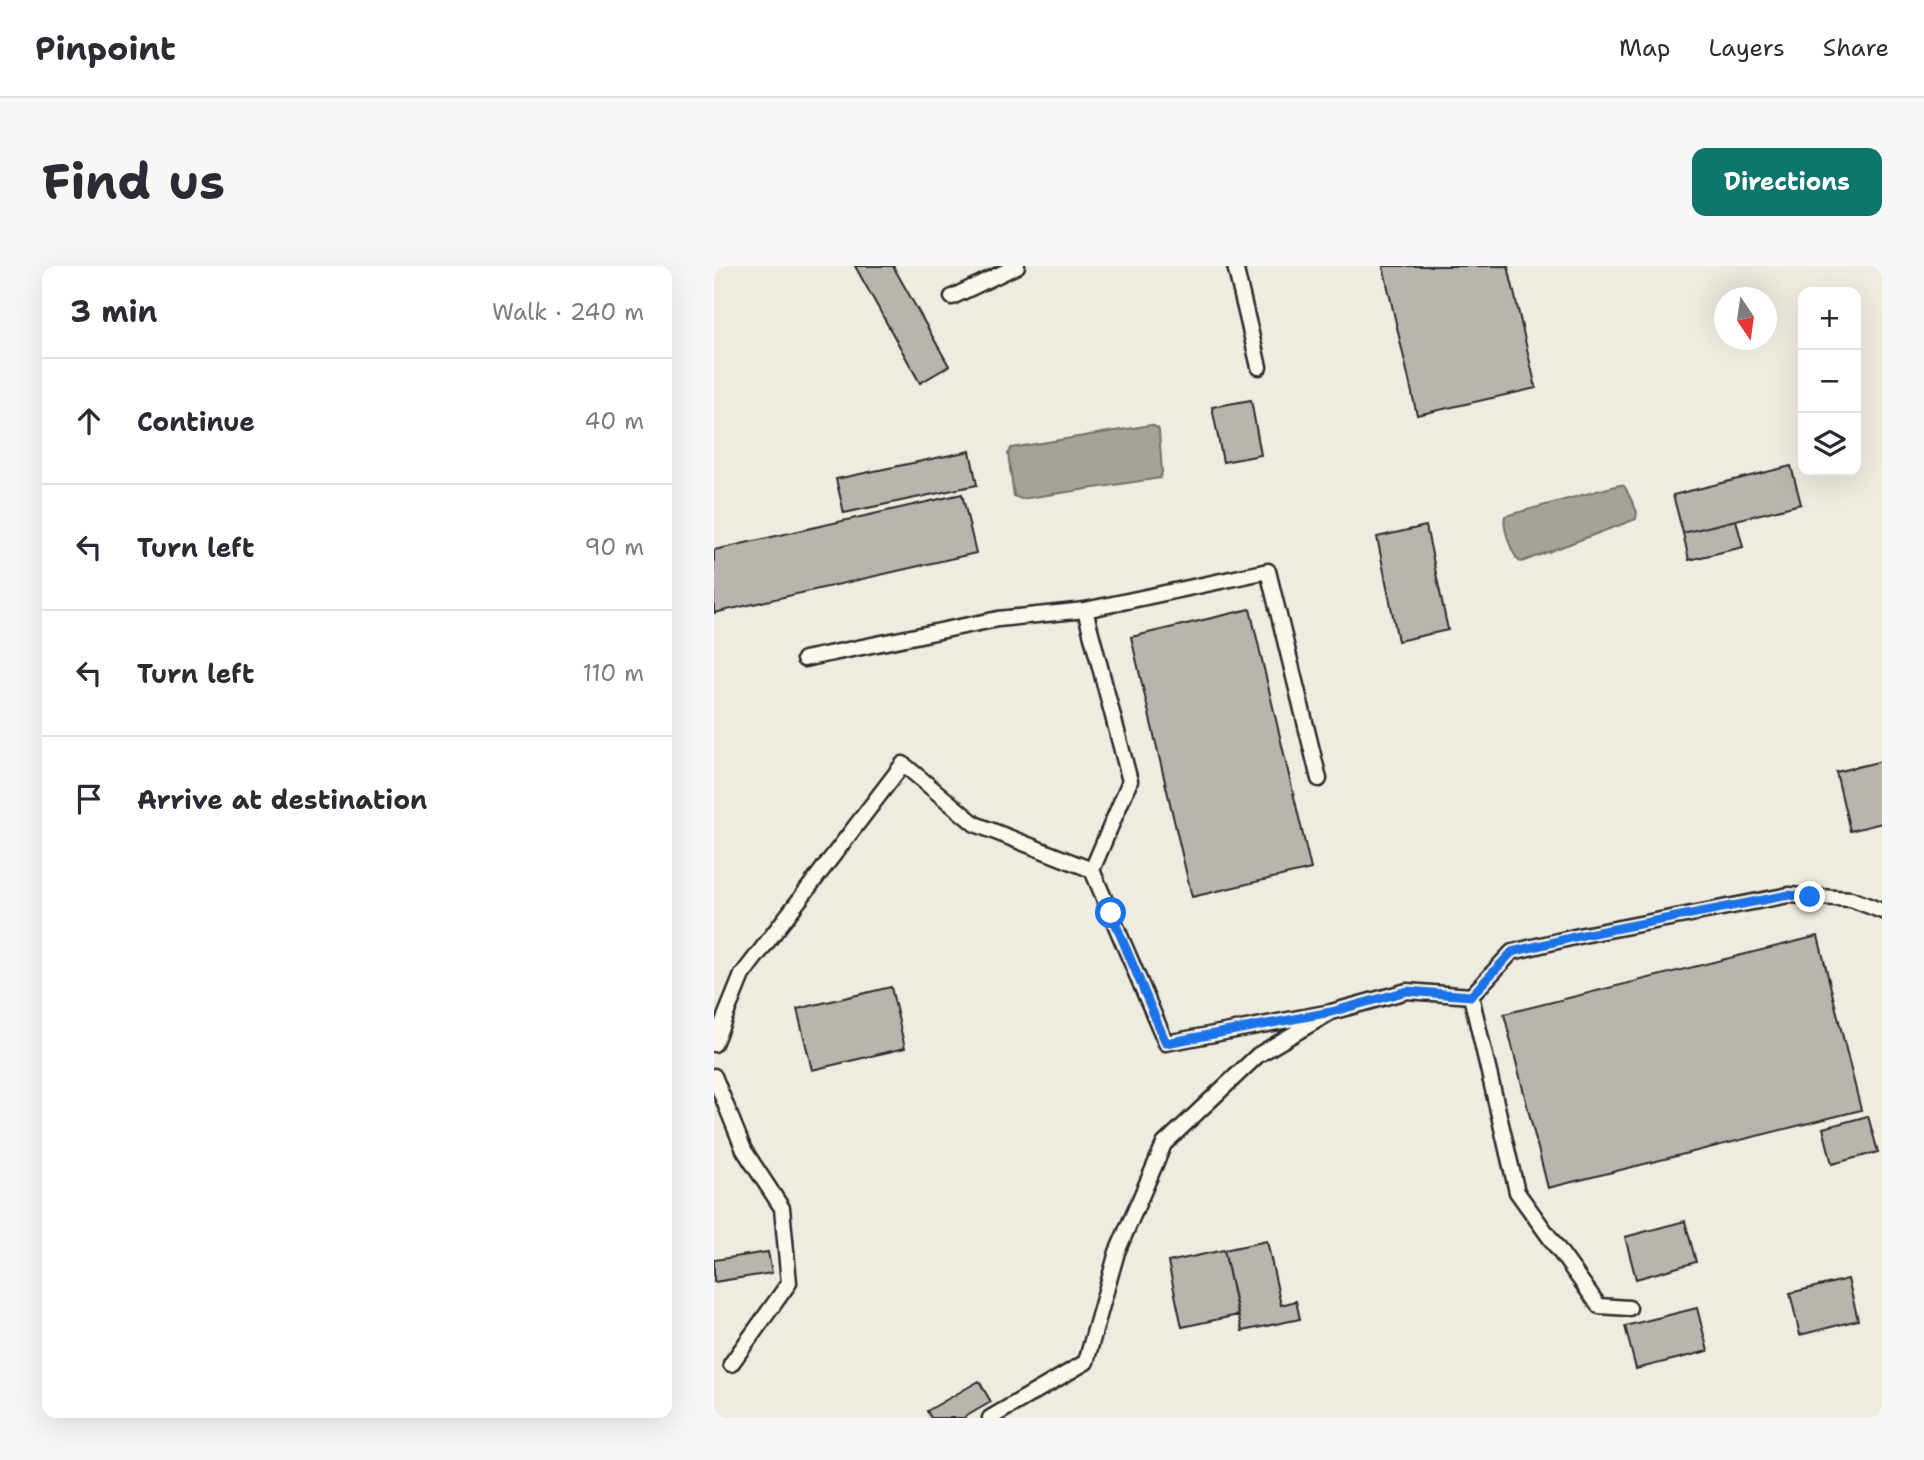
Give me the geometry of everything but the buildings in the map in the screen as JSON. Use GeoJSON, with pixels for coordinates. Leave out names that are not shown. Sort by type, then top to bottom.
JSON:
{"type":"FeatureCollection","features":[{"type":"Feature","properties":{"kind":"lane"},"geometry":{"type":"LineString","coordinates":[[952,297],[1017,266]]}},
{"type":"Feature","properties":{"kind":"lane"},"geometry":{"type":"LineString","coordinates":[[1235,266],[1259,368]]}},
{"type":"Feature","properties":{"kind":"lane"},"geometry":{"type":"LineString","coordinates":[[804,659],[998,619],[1085,610],[1268,571],[1319,779]]}},
{"type":"Feature","properties":{"kind":"lane"},"geometry":{"type":"LineString","coordinates":[[1085,610],[1130,781],[1092,870]]}},
{"type":"Feature","properties":{"kind":"lane"},"geometry":{"type":"LineString","coordinates":[[714,1044],[742,975],[903,764],[975,824],[1092,870],[1166,1043],[1331,1012],[1407,991],[1471,996]]}},
{"type":"Feature","properties":{"kind":"lane"},"geometry":{"type":"LineString","coordinates":[[1471,996],[1512,952],[1583,935],[1789,895],[1852,900],[1882,911]]}},
{"type":"Feature","properties":{"kind":"lane"},"geometry":{"type":"LineString","coordinates":[[1471,996],[1517,1192],[1599,1306],[1629,1308]]}},
{"type":"Feature","properties":{"kind":"lane"},"geometry":{"type":"LineString","coordinates":[[990,1418],[1086,1363],[1117,1252],[1164,1144],[1258,1055],[1331,1012]]}},
{"type":"Feature","properties":{"kind":"lane"},"geometry":{"type":"LineString","coordinates":[[714,1076],[744,1150],[782,1208],[789,1283],[731,1364]]}},
{"type":"Feature","properties":{"kind":"shaded area"},"geometry":{"type":"Polygon","coordinates":[[[1151,425],[1159,431],[1162,472],[1160,478],[1021,499],[1014,496],[1008,454],[1011,448],[1151,425]]]}},
{"type":"Feature","properties":{"kind":"shaded area"},"geometry":{"type":"Polygon","coordinates":[[[1619,485],[1626,489],[1637,512],[1636,519],[1524,561],[1520,562],[1517,558],[1506,533],[1505,516],[1619,485]]]}},
{"type":"Feature","properties":{"kind":"route"},"geometry":{"type":"LineString","coordinates":[[1111,913],[1166,1043],[1331,1012],[1407,991],[1471,996],[1512,952],[1583,935],[1789,895],[1810,897]]}}]}
